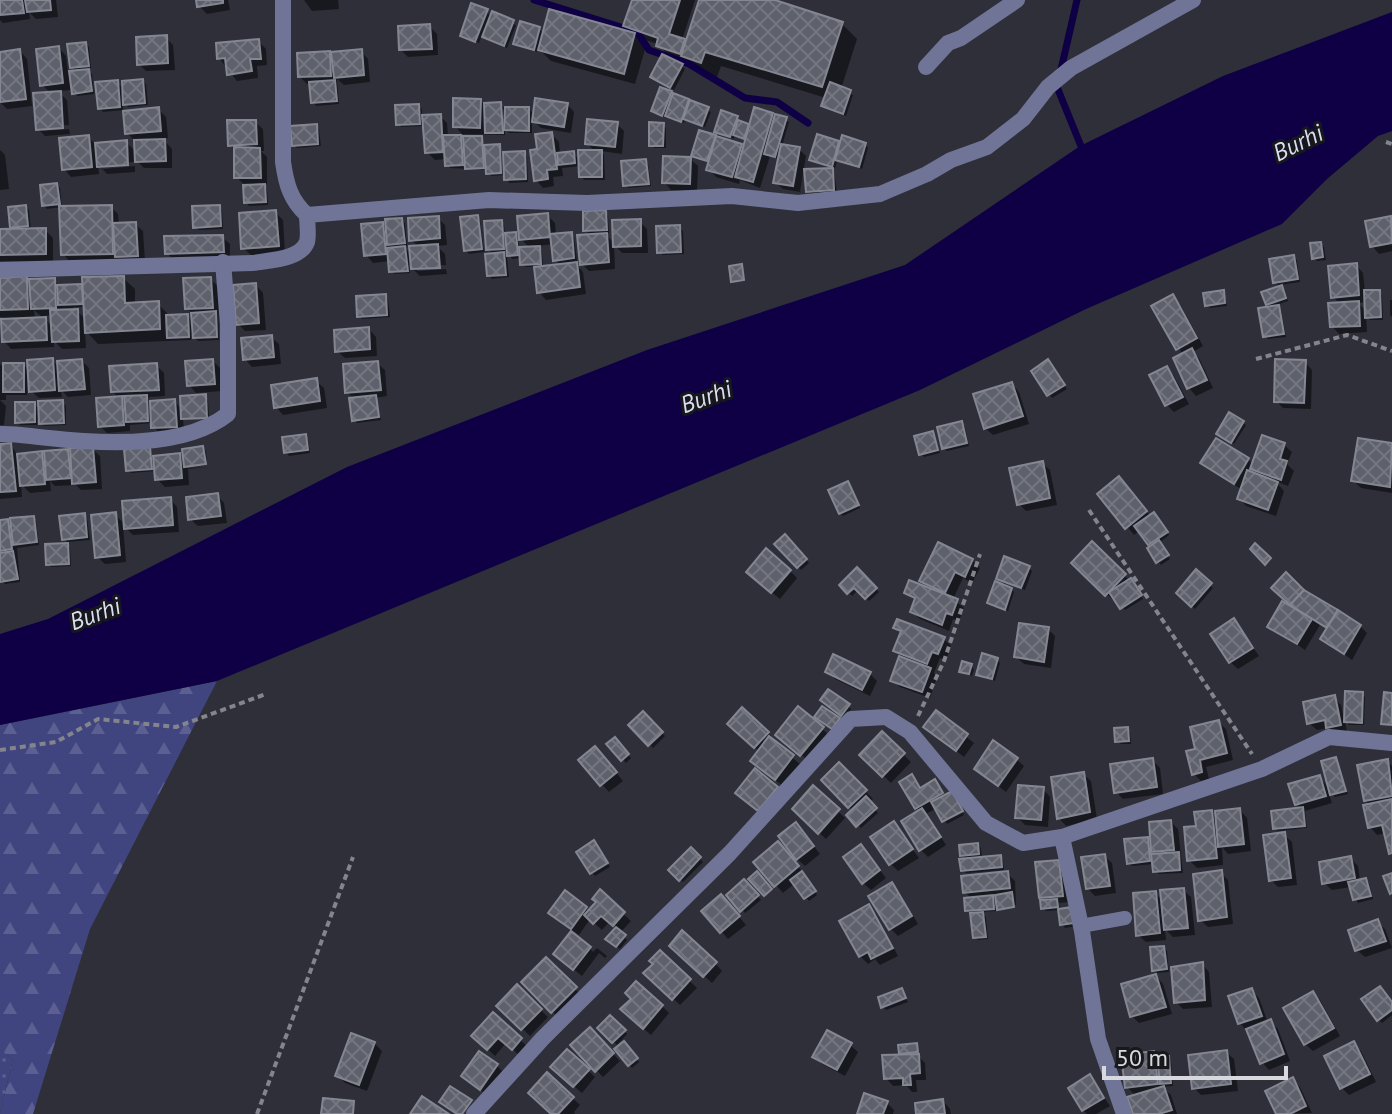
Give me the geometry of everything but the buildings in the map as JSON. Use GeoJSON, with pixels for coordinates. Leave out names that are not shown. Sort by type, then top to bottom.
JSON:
{"type":"FeatureCollection","features":[{"type":"Feature","properties":{"kind":"street"},"geometry":{"type":"LineString","coordinates":[[283,0],[283,162],[286,185],[297,206],[307,215],[489,200],[587,203],[732,196],[798,203],[880,194],[951,160],[987,147],[1023,119],[1048,87],[1071,68],[1193,0]]}},
{"type":"Feature","properties":{"kind":"street"},"geometry":{"type":"LineString","coordinates":[[926,67],[948,43],[961,38],[1017,0]]}},
{"type":"Feature","properties":{"kind":"street"},"geometry":{"type":"LineString","coordinates":[[0,270],[253,263],[286,257],[300,250],[307,240],[307,215]]}},
{"type":"Feature","properties":{"kind":"street"},"geometry":{"type":"LineString","coordinates":[[0,434],[52,439],[153,441],[216,424],[228,414],[228,324],[223,262]]}},
{"type":"Feature","properties":{"kind":"street"},"geometry":{"type":"LineString","coordinates":[[474,1114],[543,1038],[730,853],[851,719],[886,717],[910,732],[986,823],[1023,843],[1062,837],[1262,769],[1329,737],[1392,743]]}},
{"type":"Feature","properties":{"kind":"street"},"geometry":{"type":"LineString","coordinates":[[1062,837],[1081,926],[1098,1039],[1124,1114]]}},
{"type":"Feature","properties":{"kind":"lane"},"geometry":{"type":"LineString","coordinates":[[1081,926],[1125,918]]}},
{"type":"Feature","properties":{"kind":"path"},"geometry":{"type":"LineString","coordinates":[[1256,359],[1347,335],[1392,351]]}},
{"type":"Feature","properties":{"kind":"path"},"geometry":{"type":"LineString","coordinates":[[1089,510],[1262,769]]}},
{"type":"Feature","properties":{"kind":"path"},"geometry":{"type":"LineString","coordinates":[[910,732],[944,661],[980,554]]}},
{"type":"Feature","properties":{"kind":"path"},"geometry":{"type":"LineString","coordinates":[[0,750],[56,742],[98,719],[176,727],[266,694]]}},
{"type":"Feature","properties":{"kind":"path"},"geometry":{"type":"LineString","coordinates":[[257,1114],[353,857]]}},
{"type":"Feature","properties":{"kind":"green space"},"geometry":{"type":"Polygon","coordinates":[[[217,681],[90,929],[33,1114],[0,1114],[13,1059],[0,1050],[0,725],[217,681]]]}},
{"type":"Feature","properties":{"kind":"green space"},"geometry":{"type":"Polygon","coordinates":[[[0,1050],[13,1059],[0,1114],[0,1050]]]}},
{"type":"Feature","properties":{"kind":"water","name":"Burhi"},"geometry":{"type":"Polygon","coordinates":[[[1392,12],[1392,131],[1378,136],[1327,179],[1282,224],[1086,309],[920,390],[217,681],[0,725],[0,634],[48,619],[347,467],[647,350],[905,265],[1080,146],[1223,76],[1392,12]]]}},
{"type":"Feature","properties":{"kind":"waterway"},"geometry":{"type":"LineString","coordinates":[[534,0],[637,32],[649,50],[689,64],[745,98],[777,102],[808,123]]}},
{"type":"Feature","properties":{"kind":"waterway"},"geometry":{"type":"LineString","coordinates":[[1077,0],[1057,87],[1083,151]]}}]}
